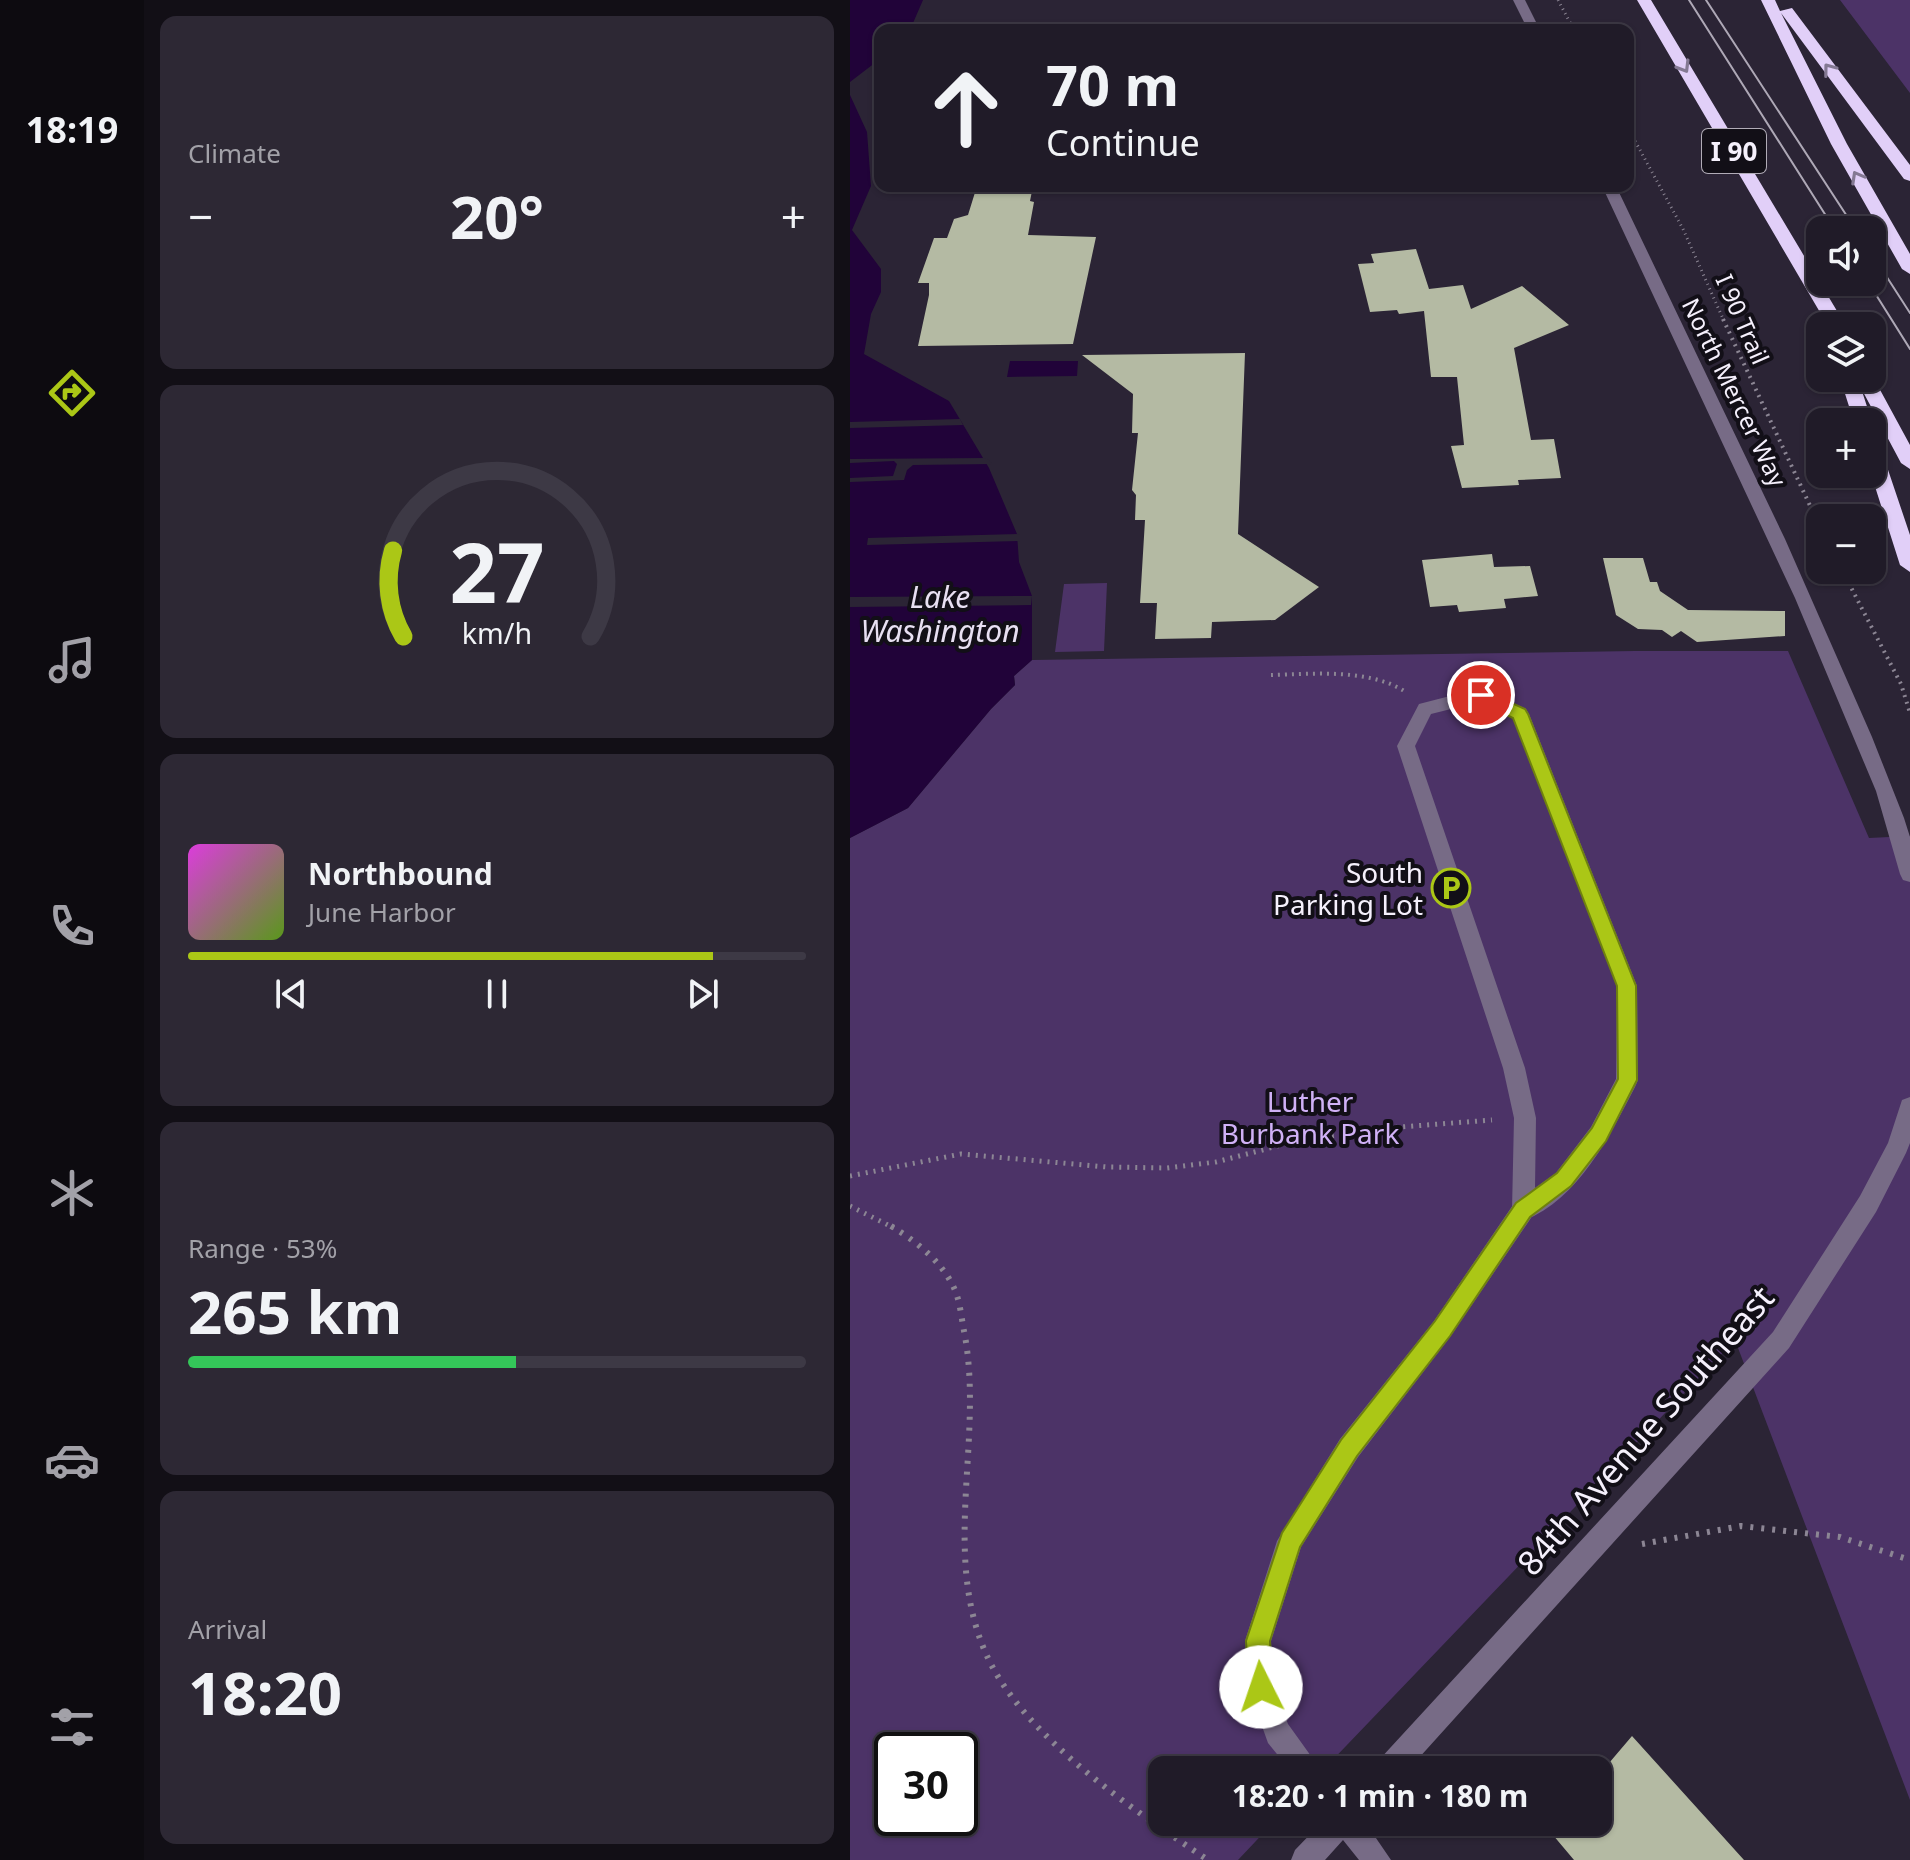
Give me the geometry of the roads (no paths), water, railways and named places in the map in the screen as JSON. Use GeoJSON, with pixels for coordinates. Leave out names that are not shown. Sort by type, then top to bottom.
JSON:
{"type":"FeatureCollection","features":[{"type":"Feature","properties":{"kind":"highway","name":"I 90"},"geometry":{"type":"LineString","coordinates":[[1644,0],[1828,312]]}},
{"type":"Feature","properties":{"kind":"highway"},"geometry":{"type":"LineString","coordinates":[[1768,0],[1839,144],[1910,269]]}},
{"type":"Feature","properties":{"kind":"highway"},"geometry":{"type":"LineString","coordinates":[[1779,0],[1910,176]]}},
{"type":"Feature","properties":{"kind":"highway"},"geometry":{"type":"LineString","coordinates":[[1872,392],[1910,463]]}},
{"type":"Feature","properties":{"kind":"highway"},"geometry":{"type":"LineString","coordinates":[[1885,488],[1910,565]]}},
{"type":"Feature","properties":{"kind":"street"},"geometry":{"type":"LineString","coordinates":[[1519,0],[1531,24]]}},
{"type":"Feature","properties":{"kind":"street","name":"North Mercer Way"},"geometry":{"type":"LineString","coordinates":[[1612,192],[1777,535],[1870,754],[1910,874]]}},
{"type":"Feature","properties":{"kind":"street"},"geometry":{"type":"LineString","coordinates":[[1296,1756],[1278,1733],[1261,1687],[1258,1641],[1290,1541],[1349,1448],[1442,1329],[1523,1210],[1564,1180],[1599,1134],[1627,1080],[1627,986],[1520,714],[1481,695],[1425,709],[1406,746],[1514,1068],[1525,1118],[1523,1210]]}},
{"type":"Feature","properties":{"kind":"street","name":"84th Avenue Southeast"},"geometry":{"type":"LineString","coordinates":[[1402,1756],[1781,1340],[1868,1204],[1898,1146],[1910,1107]]}},
{"type":"Feature","properties":{"kind":"street"},"geometry":{"type":"LineString","coordinates":[[1305,1860],[1330,1836]]}},
{"type":"Feature","properties":{"kind":"street"},"geometry":{"type":"LineString","coordinates":[[1356,1836],[1377,1860]]}},
{"type":"Feature","properties":{"kind":"water"},"geometry":{"type":"Polygon","coordinates":[[[850,0],[923,0],[913,24],[874,24],[874,64],[850,82],[850,0]]]}},
{"type":"Feature","properties":{"kind":"water","name":"Lake Washington"},"geometry":{"type":"Polygon","coordinates":[[[850,95],[867,132],[871,186],[852,230],[881,269],[881,292],[871,314],[864,354],[949,401],[989,468],[1017,534],[1019,562],[1032,596],[1032,660],[1014,676],[1015,685],[908,808],[850,838],[850,95]]]}},
{"type":"Feature","properties":{"kind":"water"},"geometry":{"type":"Polygon","coordinates":[[[1010,361],[1078,361],[1077,376],[1007,377],[1010,361]]]}},
{"type":"Feature","properties":{"kind":"tram line"},"geometry":{"type":"LineString","coordinates":[[1689,0],[1826,216]]}},
{"type":"Feature","properties":{"kind":"tram line"},"geometry":{"type":"LineString","coordinates":[[1706,0],[1847,216]]}},
{"type":"Feature","properties":{"kind":"tram line"},"geometry":{"type":"LineString","coordinates":[[1886,276],[1910,313]]}},
{"type":"Feature","properties":{"kind":"tram line"},"geometry":{"type":"LineString","coordinates":[[1877,296],[1910,349]]}},
{"type":"Feature","properties":{"kind":"place","name":"South Parking Lot"},"geometry":{"type":"Point","coordinates":[1451,888]}},
{"type":"Feature","properties":{"kind":"park label","name":"Luther Burbank Park"},"geometry":{"type":"Point","coordinates":[1310,1117]}}]}
